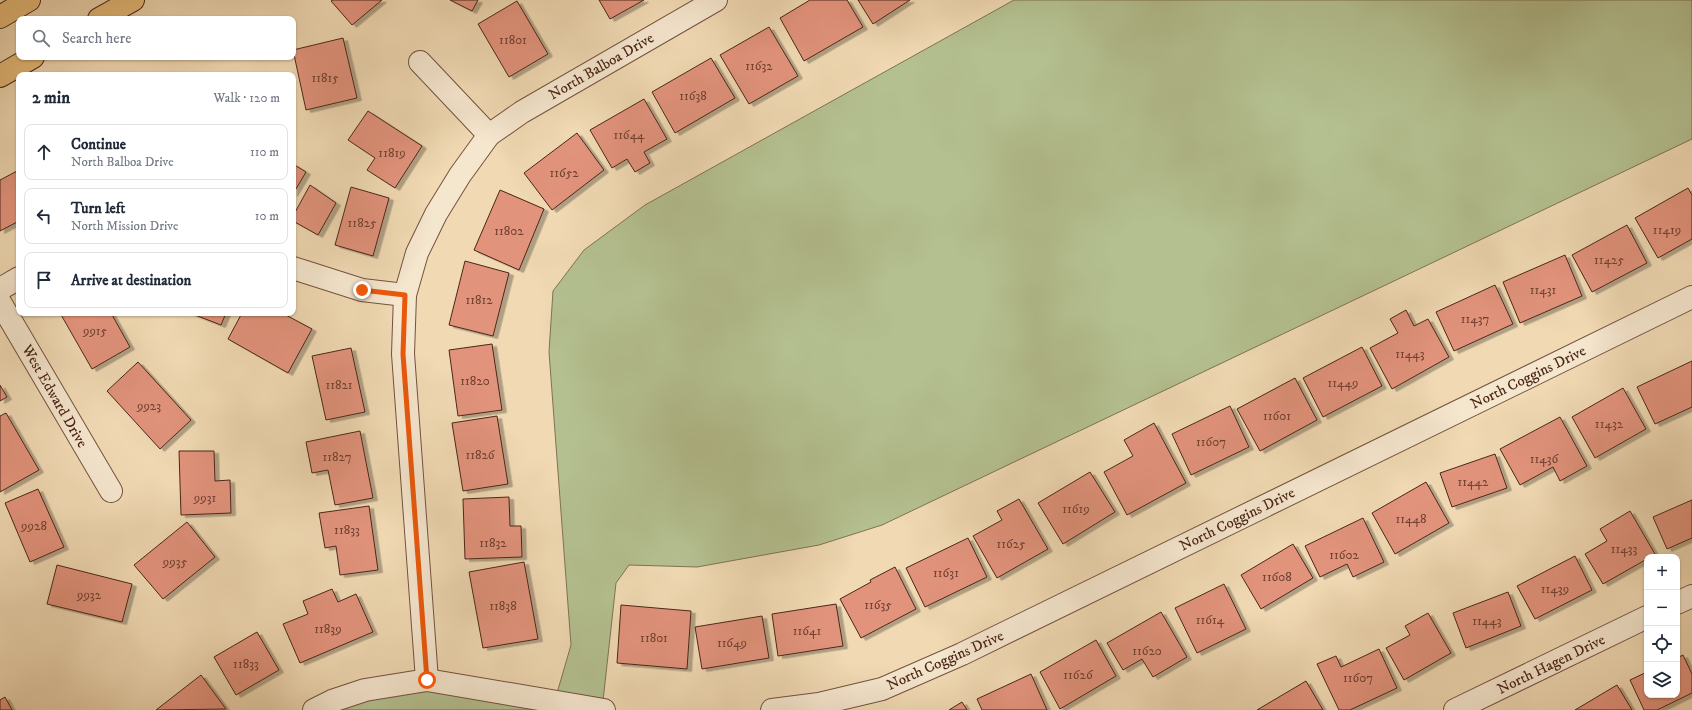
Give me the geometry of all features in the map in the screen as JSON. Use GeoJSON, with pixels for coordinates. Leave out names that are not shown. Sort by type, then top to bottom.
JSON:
{"type":"FeatureCollection","features":[{"type":"Feature","properties":{"kind":"main road"},"geometry":{"type":"LineString","coordinates":[[0,16],[29,0]]}},
{"type":"Feature","properties":{"kind":"main road"},"geometry":{"type":"LineString","coordinates":[[104,16],[133,0]]}},
{"type":"Feature","properties":{"kind":"main road"},"geometry":{"type":"LineString","coordinates":[[0,76],[28,60]]}},
{"type":"Feature","properties":{"kind":"street","name":"North Balboa Drive"},"geometry":{"type":"LineString","coordinates":[[427,680],[403,354],[405,295],[417,254],[436,214],[460,175],[489,136],[522,112],[716,0]]}},
{"type":"Feature","properties":{"kind":"street"},"geometry":{"type":"LineString","coordinates":[[420,62],[489,136]]}},
{"type":"Feature","properties":{"kind":"street"},"geometry":{"type":"LineString","coordinates":[[296,269],[362,290],[405,295]]}},
{"type":"Feature","properties":{"kind":"street"},"geometry":{"type":"LineString","coordinates":[[0,289],[16,280]]}},
{"type":"Feature","properties":{"kind":"street","name":"North Coggins Drive"},"geometry":{"type":"LineString","coordinates":[[772,710],[819,704],[882,689],[962,654],[1692,297]]}},
{"type":"Feature","properties":{"kind":"street","name":"West Edward Drive"},"geometry":{"type":"LineString","coordinates":[[0,302],[111,491]]}},
{"type":"Feature","properties":{"kind":"street"},"geometry":{"type":"LineString","coordinates":[[1680,602],[1692,596]]}},
{"type":"Feature","properties":{"kind":"street","name":"North Hagen Drive"},"geometry":{"type":"LineString","coordinates":[[1455,710],[1644,618]]}},
{"type":"Feature","properties":{"kind":"street"},"geometry":{"type":"LineString","coordinates":[[314,710],[332,700],[365,690],[427,680],[604,710]]}},
{"type":"Feature","properties":{"kind":"green space"},"geometry":{"type":"Polygon","coordinates":[[[1014,0],[1692,0],[1692,139],[882,525],[819,545],[697,567],[629,565],[616,583],[602,710],[314,710],[427,680],[555,700],[571,645],[549,352],[553,291],[584,250],[645,205],[1014,0]]]}},
{"type":"Feature","properties":{"kind":"building"},"geometry":{"type":"Polygon","coordinates":[[[382,0],[352,25],[331,1],[382,0]]]}},
{"type":"Feature","properties":{"kind":"building"},"geometry":{"type":"Polygon","coordinates":[[[450,0],[478,0],[472,11],[450,0]]]}},
{"type":"Feature","properties":{"kind":"building"},"geometry":{"type":"Polygon","coordinates":[[[599,0],[644,0],[610,19],[599,0]]]}},
{"type":"Feature","properties":{"kind":"building"},"geometry":{"type":"Polygon","coordinates":[[[810,0],[847,0],[863,27],[804,61],[780,18],[810,0]]]}},
{"type":"Feature","properties":{"kind":"building"},"geometry":{"type":"Polygon","coordinates":[[[858,0],[910,0],[873,24],[858,0]]]}},
{"type":"Feature","properties":{"kind":"building"},"geometry":{"type":"Polygon","coordinates":[[[517,1],[548,54],[509,77],[478,24],[517,1]]]}},
{"type":"Feature","properties":{"kind":"building"},"geometry":{"type":"Polygon","coordinates":[[[769,27],[798,76],[749,104],[720,55],[769,27]]]}},
{"type":"Feature","properties":{"kind":"building"},"geometry":{"type":"Polygon","coordinates":[[[343,38],[357,98],[306,110],[295,60],[296,49],[343,38]]]}},
{"type":"Feature","properties":{"kind":"building"},"geometry":{"type":"Polygon","coordinates":[[[711,58],[735,98],[675,133],[652,92],[711,58]]]}},
{"type":"Feature","properties":{"kind":"building"},"geometry":{"type":"Polygon","coordinates":[[[644,99],[667,139],[644,152],[650,163],[635,172],[627,159],[612,168],[590,130],[644,99]]]}},
{"type":"Feature","properties":{"kind":"building"},"geometry":{"type":"Polygon","coordinates":[[[368,111],[422,146],[395,188],[367,170],[375,158],[348,140],[368,111]]]}},
{"type":"Feature","properties":{"kind":"building"},"geometry":{"type":"Polygon","coordinates":[[[577,133],[604,170],[552,210],[524,173],[577,133]]]}},
{"type":"Feature","properties":{"kind":"building"},"geometry":{"type":"Polygon","coordinates":[[[296,166],[306,172],[296,189],[296,166]]]}},
{"type":"Feature","properties":{"kind":"building"},"geometry":{"type":"Polygon","coordinates":[[[16,172],[16,223],[0,231],[0,180],[16,172]]]}},
{"type":"Feature","properties":{"kind":"building"},"geometry":{"type":"Polygon","coordinates":[[[310,185],[336,203],[318,235],[296,223],[296,211],[310,185]]]}},
{"type":"Feature","properties":{"kind":"building"},"geometry":{"type":"Polygon","coordinates":[[[351,187],[389,198],[373,256],[335,245],[351,187]]]}},
{"type":"Feature","properties":{"kind":"building"},"geometry":{"type":"Polygon","coordinates":[[[1688,188],[1692,195],[1692,239],[1658,258],[1635,218],[1688,188]]]}},
{"type":"Feature","properties":{"kind":"building"},"geometry":{"type":"Polygon","coordinates":[[[500,190],[544,209],[519,270],[474,250],[500,190]]]}},
{"type":"Feature","properties":{"kind":"building"},"geometry":{"type":"Polygon","coordinates":[[[1627,225],[1647,263],[1592,292],[1572,255],[1627,225]]]}},
{"type":"Feature","properties":{"kind":"building"},"geometry":{"type":"Polygon","coordinates":[[[1565,255],[1582,296],[1520,323],[1503,282],[1565,255]]]}},
{"type":"Feature","properties":{"kind":"building"},"geometry":{"type":"Polygon","coordinates":[[[465,261],[509,273],[493,336],[449,325],[465,261]]]}},
{"type":"Feature","properties":{"kind":"building"},"geometry":{"type":"Polygon","coordinates":[[[1495,285],[1513,324],[1454,351],[1436,312],[1495,285]]]}},
{"type":"Feature","properties":{"kind":"building"},"geometry":{"type":"Polygon","coordinates":[[[1406,310],[1414,326],[1428,319],[1449,357],[1392,389],[1370,348],[1398,333],[1390,319],[1406,310]]]}},
{"type":"Feature","properties":{"kind":"building"},"geometry":{"type":"Polygon","coordinates":[[[62,316],[113,316],[130,347],[92,369],[62,316]]]}},
{"type":"Feature","properties":{"kind":"building"},"geometry":{"type":"Polygon","coordinates":[[[198,316],[225,316],[221,325],[198,316]]]}},
{"type":"Feature","properties":{"kind":"building"},"geometry":{"type":"Polygon","coordinates":[[[240,316],[288,316],[312,329],[288,373],[228,339],[240,316]]]}},
{"type":"Feature","properties":{"kind":"building"},"geometry":{"type":"Polygon","coordinates":[[[492,344],[502,410],[458,416],[449,350],[492,344]]]}},
{"type":"Feature","properties":{"kind":"building"},"geometry":{"type":"Polygon","coordinates":[[[1362,347],[1382,386],[1323,417],[1303,378],[1362,347]]]}},
{"type":"Feature","properties":{"kind":"building"},"geometry":{"type":"Polygon","coordinates":[[[351,348],[365,412],[326,420],[312,356],[351,348]]]}},
{"type":"Feature","properties":{"kind":"building"},"geometry":{"type":"Polygon","coordinates":[[[1692,361],[1692,407],[1655,424],[1637,387],[1692,361]]]}},
{"type":"Feature","properties":{"kind":"building"},"geometry":{"type":"Polygon","coordinates":[[[138,362],[191,420],[160,449],[107,391],[138,362]]]}},
{"type":"Feature","properties":{"kind":"building"},"geometry":{"type":"Polygon","coordinates":[[[1295,378],[1317,420],[1260,451],[1237,409],[1295,378]]]}},
{"type":"Feature","properties":{"kind":"building"},"geometry":{"type":"Polygon","coordinates":[[[0,385],[7,397],[0,401],[0,385]]]}},
{"type":"Feature","properties":{"kind":"building"},"geometry":{"type":"Polygon","coordinates":[[[1623,388],[1646,429],[1595,458],[1572,417],[1623,388]]]}},
{"type":"Feature","properties":{"kind":"building"},"geometry":{"type":"Polygon","coordinates":[[[1230,406],[1249,447],[1191,475],[1172,434],[1230,406]]]}},
{"type":"Feature","properties":{"kind":"building"},"geometry":{"type":"Polygon","coordinates":[[[6,413],[39,470],[0,492],[0,416],[6,413]]]}},
{"type":"Feature","properties":{"kind":"building"},"geometry":{"type":"Polygon","coordinates":[[[497,416],[508,484],[463,491],[452,423],[497,416]]]}},
{"type":"Feature","properties":{"kind":"building"},"geometry":{"type":"Polygon","coordinates":[[[1560,417],[1587,466],[1560,481],[1553,467],[1520,485],[1500,449],[1560,417]]]}},
{"type":"Feature","properties":{"kind":"building"},"geometry":{"type":"Polygon","coordinates":[[[1154,423],[1186,483],[1127,515],[1104,472],[1133,456],[1124,440],[1154,423]]]}},
{"type":"Feature","properties":{"kind":"building"},"geometry":{"type":"Polygon","coordinates":[[[360,431],[373,498],[335,505],[328,470],[312,473],[306,442],[360,431]]]}},
{"type":"Feature","properties":{"kind":"building"},"geometry":{"type":"Polygon","coordinates":[[[179,451],[214,451],[215,481],[230,480],[231,513],[181,515],[179,451]]]}},
{"type":"Feature","properties":{"kind":"building"},"geometry":{"type":"Polygon","coordinates":[[[1495,454],[1507,488],[1452,507],[1440,473],[1495,454]]]}},
{"type":"Feature","properties":{"kind":"building"},"geometry":{"type":"Polygon","coordinates":[[[1090,472],[1115,512],[1063,544],[1038,503],[1090,472]]]}},
{"type":"Feature","properties":{"kind":"building"},"geometry":{"type":"Polygon","coordinates":[[[1426,482],[1449,523],[1395,554],[1372,513],[1426,482]]]}},
{"type":"Feature","properties":{"kind":"building"},"geometry":{"type":"Polygon","coordinates":[[[38,489],[64,547],[30,562],[5,503],[38,489]]]}},
{"type":"Feature","properties":{"kind":"building"},"geometry":{"type":"Polygon","coordinates":[[[509,497],[510,526],[521,526],[522,557],[465,559],[463,499],[509,497]]]}},
{"type":"Feature","properties":{"kind":"building"},"geometry":{"type":"Polygon","coordinates":[[[1019,499],[1048,549],[997,578],[973,536],[1002,520],[997,511],[1019,499]]]}},
{"type":"Feature","properties":{"kind":"building"},"geometry":{"type":"Polygon","coordinates":[[[1692,500],[1692,538],[1667,549],[1653,517],[1692,500]]]}},
{"type":"Feature","properties":{"kind":"building"},"geometry":{"type":"Polygon","coordinates":[[[369,506],[378,570],[340,575],[336,546],[325,548],[319,513],[369,506]]]}},
{"type":"Feature","properties":{"kind":"building"},"geometry":{"type":"Polygon","coordinates":[[[1630,511],[1655,554],[1644,554],[1644,561],[1603,584],[1585,554],[1607,541],[1600,529],[1630,511]]]}},
{"type":"Feature","properties":{"kind":"building"},"geometry":{"type":"Polygon","coordinates":[[[1363,518],[1384,562],[1353,577],[1347,564],[1320,577],[1305,546],[1363,518]]]}},
{"type":"Feature","properties":{"kind":"building"},"geometry":{"type":"Polygon","coordinates":[[[187,522],[215,557],[163,599],[134,565],[187,522]]]}},
{"type":"Feature","properties":{"kind":"building"},"geometry":{"type":"Polygon","coordinates":[[[968,538],[987,577],[925,607],[906,568],[968,538]]]}},
{"type":"Feature","properties":{"kind":"building"},"geometry":{"type":"Polygon","coordinates":[[[1293,544],[1313,578],[1261,609],[1241,575],[1293,544]]]}},
{"type":"Feature","properties":{"kind":"building"},"geometry":{"type":"Polygon","coordinates":[[[1575,556],[1592,590],[1535,619],[1517,586],[1575,556]]]}},
{"type":"Feature","properties":{"kind":"building"},"geometry":{"type":"Polygon","coordinates":[[[524,562],[538,639],[483,648],[469,572],[524,562]]]}},
{"type":"Feature","properties":{"kind":"building"},"geometry":{"type":"Polygon","coordinates":[[[57,565],[132,584],[122,622],[47,604],[57,565]]]}},
{"type":"Feature","properties":{"kind":"building"},"geometry":{"type":"Polygon","coordinates":[[[895,567],[916,609],[861,638],[840,599],[871,582],[870,580],[895,567]]]}},
{"type":"Feature","properties":{"kind":"building"},"geometry":{"type":"Polygon","coordinates":[[[1224,584],[1246,629],[1197,653],[1175,608],[1224,584]]]}},
{"type":"Feature","properties":{"kind":"building"},"geometry":{"type":"Polygon","coordinates":[[[332,589],[338,602],[356,594],[373,632],[300,663],[283,624],[308,614],[303,601],[332,589]]]}},
{"type":"Feature","properties":{"kind":"building"},"geometry":{"type":"Polygon","coordinates":[[[1508,592],[1521,626],[1466,648],[1453,613],[1508,592]]]}},
{"type":"Feature","properties":{"kind":"building"},"geometry":{"type":"Polygon","coordinates":[[[836,604],[843,646],[778,656],[772,614],[836,604]]]}},
{"type":"Feature","properties":{"kind":"building"},"geometry":{"type":"Polygon","coordinates":[[[621,605],[691,611],[687,669],[617,663],[621,605]]]}},
{"type":"Feature","properties":{"kind":"building"},"geometry":{"type":"Polygon","coordinates":[[[1161,612],[1187,657],[1153,677],[1142,659],[1123,670],[1107,643],[1161,612]]]}},
{"type":"Feature","properties":{"kind":"building"},"geometry":{"type":"Polygon","coordinates":[[[1428,613],[1451,653],[1404,680],[1386,648],[1410,635],[1405,626],[1428,613]]]}},
{"type":"Feature","properties":{"kind":"building"},"geometry":{"type":"Polygon","coordinates":[[[762,616],[769,658],[702,669],[695,627],[762,616]]]}},
{"type":"Feature","properties":{"kind":"building"},"geometry":{"type":"Polygon","coordinates":[[[257,632],[279,670],[236,695],[214,657],[257,632]]]}},
{"type":"Feature","properties":{"kind":"building"},"geometry":{"type":"Polygon","coordinates":[[[1096,640],[1116,676],[1060,709],[1040,672],[1096,640]]]}},
{"type":"Feature","properties":{"kind":"building"},"geometry":{"type":"Polygon","coordinates":[[[1379,649],[1397,688],[1350,710],[1339,710],[1317,664],[1336,656],[1341,667],[1379,649]]]}},
{"type":"Feature","properties":{"kind":"building"},"geometry":{"type":"Polygon","coordinates":[[[1683,655],[1692,674],[1692,693],[1657,710],[1644,710],[1630,680],[1644,673],[1644,698],[1680,698],[1680,656],[1683,655]]]}},
{"type":"Feature","properties":{"kind":"building"},"geometry":{"type":"Polygon","coordinates":[[[1031,674],[1047,710],[982,710],[977,699],[1031,674]]]}},
{"type":"Feature","properties":{"kind":"building"},"geometry":{"type":"Polygon","coordinates":[[[201,675],[226,709],[156,710],[201,675]]]}},
{"type":"Feature","properties":{"kind":"building"},"geometry":{"type":"Polygon","coordinates":[[[1306,681],[1323,710],[1257,710],[1306,681]]]}},
{"type":"Feature","properties":{"kind":"building"},"geometry":{"type":"Polygon","coordinates":[[[1617,685],[1632,710],[1575,710],[1617,685]]]}},
{"type":"Feature","properties":{"kind":"building"},"geometry":{"type":"Polygon","coordinates":[[[5,697],[12,710],[0,710],[0,700],[5,697]]]}},
{"type":"Feature","properties":{"kind":"building"},"geometry":{"type":"Polygon","coordinates":[[[962,702],[967,710],[949,710],[962,702]]]}},
{"type":"Feature","properties":{"kind":"route"},"geometry":{"type":"LineString","coordinates":[[362,290],[405,295],[403,354],[427,680]]}}]}
